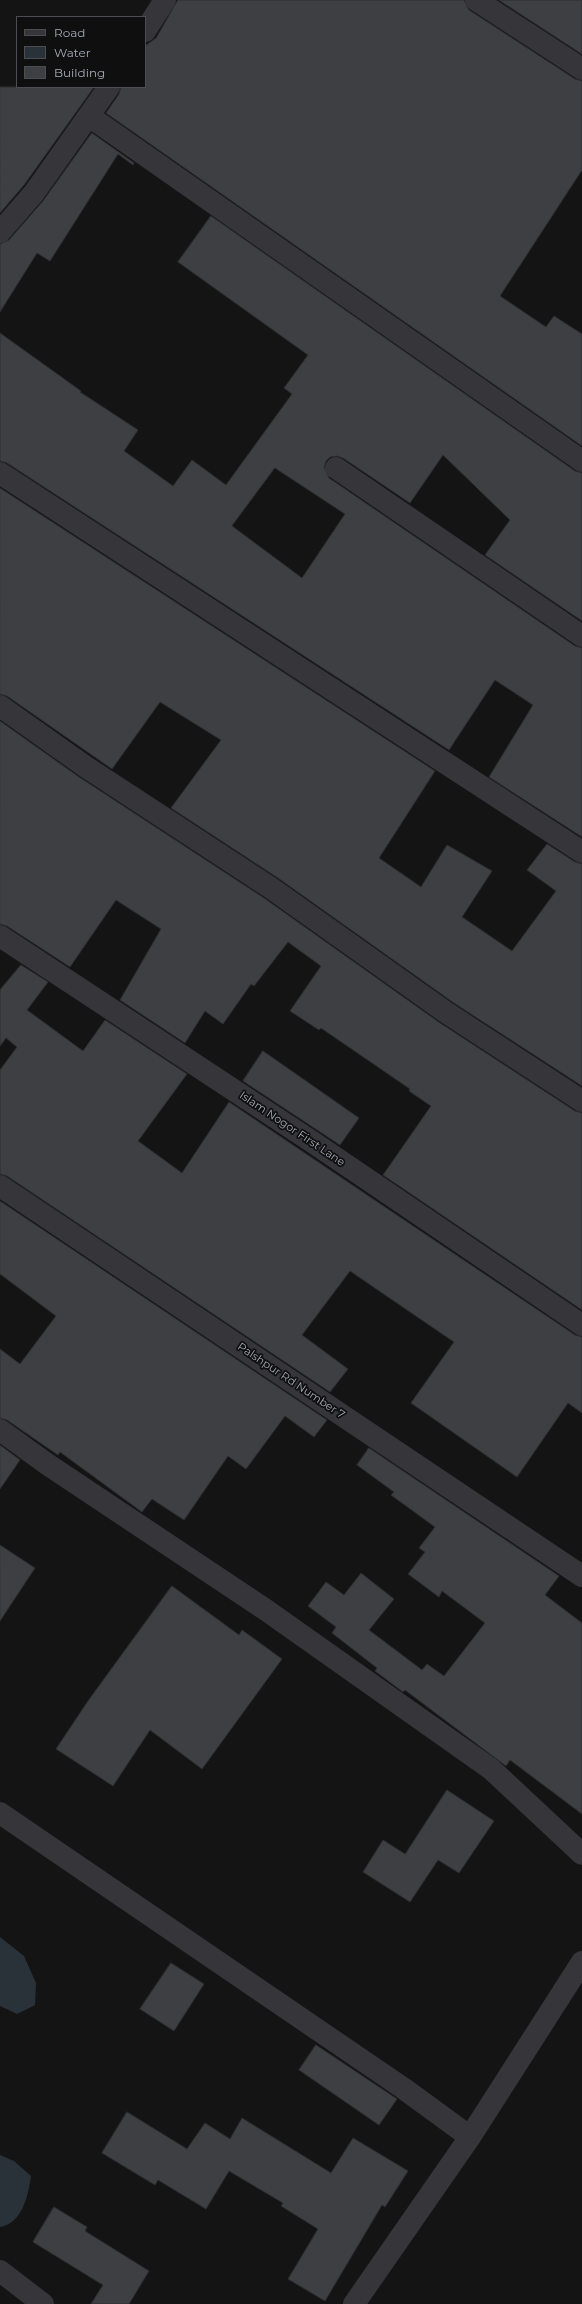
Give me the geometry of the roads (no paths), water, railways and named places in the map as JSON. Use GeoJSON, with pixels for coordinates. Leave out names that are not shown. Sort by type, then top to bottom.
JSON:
{"type":"FeatureCollection","features":[{"type":"Feature","properties":{"kind":"street"},"geometry":{"type":"LineString","coordinates":[[146,29],[165,0]]}},
{"type":"Feature","properties":{"kind":"street"},"geometry":{"type":"LineString","coordinates":[[476,0],[582,69]]}},
{"type":"Feature","properties":{"kind":"street"},"geometry":{"type":"LineString","coordinates":[[0,232],[34,193],[108,88]]}},
{"type":"Feature","properties":{"kind":"street"},"geometry":{"type":"LineString","coordinates":[[89,116],[582,460]]}},
{"type":"Feature","properties":{"kind":"street"},"geometry":{"type":"LineString","coordinates":[[336,468],[582,636]]}},
{"type":"Feature","properties":{"kind":"street"},"geometry":{"type":"LineString","coordinates":[[0,473],[582,852]]}},
{"type":"Feature","properties":{"kind":"street"},"geometry":{"type":"LineString","coordinates":[[0,706],[86,767],[271,888],[447,1013],[582,1101]]}},
{"type":"Feature","properties":{"kind":"street","name":"Islam Nogor First Lane"},"geometry":{"type":"LineString","coordinates":[[0,936],[311,1141],[582,1325]]}},
{"type":"Feature","properties":{"kind":"street","name":"Palshpur Rd Number 7"},"geometry":{"type":"LineString","coordinates":[[0,1186],[582,1576]]}},
{"type":"Feature","properties":{"kind":"street"},"geometry":{"type":"LineString","coordinates":[[0,1430],[47,1464],[266,1610],[491,1769],[582,1854]]}},
{"type":"Feature","properties":{"kind":"street"},"geometry":{"type":"LineString","coordinates":[[0,1813],[397,2084],[470,2137]]}},
{"type":"Feature","properties":{"kind":"street"},"geometry":{"type":"LineString","coordinates":[[354,2304],[470,2137],[582,1962]]}},
{"type":"Feature","properties":{"kind":"street"},"geometry":{"type":"LineString","coordinates":[[0,2271],[43,2304]]}},
{"type":"Feature","properties":{"kind":"water"},"geometry":{"type":"Polygon","coordinates":[[[0,1937],[24,1956],[36,1983],[35,2005],[17,2014],[0,2006],[0,1937]]]}},
{"type":"Feature","properties":{"kind":"water"},"geometry":{"type":"Polygon","coordinates":[[[0,2155],[14,2161],[31,2176],[26,2199],[19,2214],[14,2220],[0,2227],[0,2155]]]}}]}
